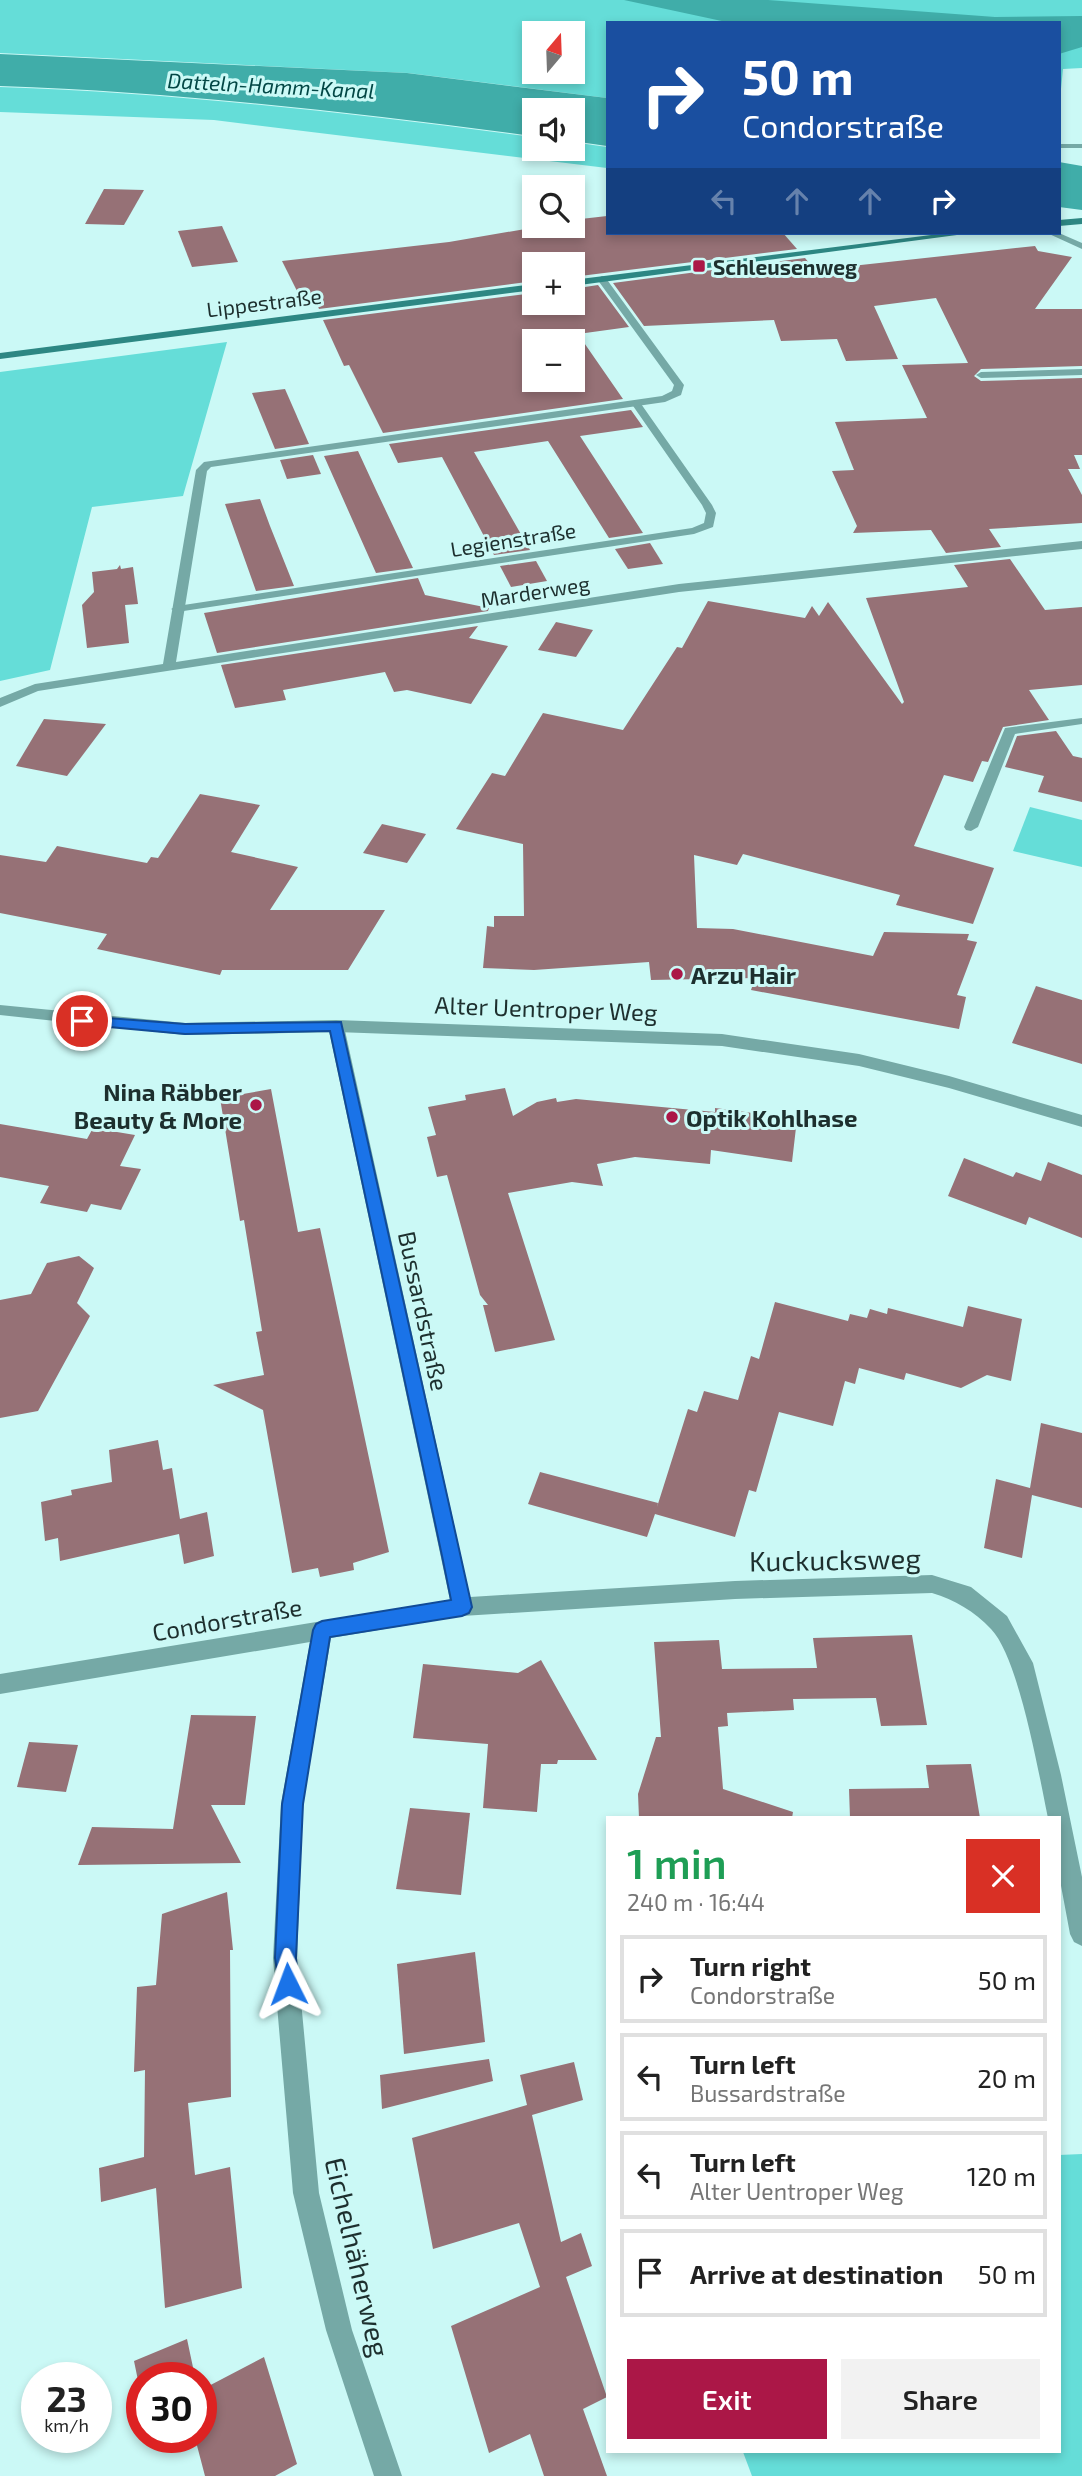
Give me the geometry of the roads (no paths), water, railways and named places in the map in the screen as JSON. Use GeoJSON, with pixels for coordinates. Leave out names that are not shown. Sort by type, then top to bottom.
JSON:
{"type":"FeatureCollection","features":[{"type":"Feature","properties":{"kind":"main road"},"geometry":{"type":"LineString","coordinates":[[1061,223],[1082,221]]}},
{"type":"Feature","properties":{"kind":"main road"},"geometry":{"type":"LineString","coordinates":[[585,281],[951,235]]}},
{"type":"Feature","properties":{"kind":"main road","name":"Lippestraße"},"geometry":{"type":"LineString","coordinates":[[0,356],[522,290]]}},
{"type":"Feature","properties":{"kind":"street"},"geometry":{"type":"LineString","coordinates":[[1057,235],[1082,246]]}},
{"type":"Feature","properties":{"kind":"street"},"geometry":{"type":"LineString","coordinates":[[169,667],[202,470],[208,464],[672,396],[679,385],[602,279]]}},
{"type":"Feature","properties":{"kind":"street"},"geometry":{"type":"LineString","coordinates":[[981,375],[1082,372]]}},
{"type":"Feature","properties":{"kind":"street","name":"Marderweg"},"geometry":{"type":"LineString","coordinates":[[0,703],[35,688],[679,588],[1082,545]]}},
{"type":"Feature","properties":{"kind":"street"},"geometry":{"type":"LineString","coordinates":[[971,827],[1010,731],[1081,721]]}},
{"type":"Feature","properties":{"kind":"street","name":"Alter Uentroper Weg"},"geometry":{"type":"LineString","coordinates":[[0,1010],[185,1029],[336,1026],[723,1040],[859,1060],[949,1082],[1082,1121]]}},
{"type":"Feature","properties":{"kind":"street","name":"Bussardstraße"},"geometry":{"type":"LineString","coordinates":[[336,1026],[462,1607]]}},
{"type":"Feature","properties":{"kind":"street","name":"Kuckucksweg"},"geometry":{"type":"LineString","coordinates":[[462,1607],[735,1590],[899,1584],[932,1584],[964,1594],[1000,1623],[1022,1663],[1058,1816]]}},
{"type":"Feature","properties":{"kind":"street","name":"Condorstraße"},"geometry":{"type":"LineString","coordinates":[[0,1684],[462,1607]]}},
{"type":"Feature","properties":{"kind":"street","name":"Eichelhäherweg"},"geometry":{"type":"LineString","coordinates":[[322,1630],[292,1804],[285,1958],[306,2193],[339,2330],[388,2476]]}},
{"type":"Feature","properties":{"kind":"street","name":"Kuckucksweg"},"geometry":{"type":"LineString","coordinates":[[1061,1830],[1082,1934]]}},
{"type":"Feature","properties":{"kind":"lane"},"geometry":{"type":"LineString","coordinates":[[1061,146],[1082,146]]}},
{"type":"Feature","properties":{"kind":"lane","name":"Legienstraße"},"geometry":{"type":"LineString","coordinates":[[177,609],[694,531],[709,525],[711,513],[707,505],[636,403]]}},
{"type":"Feature","properties":{"kind":"water"},"geometry":{"type":"Polygon","coordinates":[[[624,0],[768,0],[995,17],[1082,16],[1082,47],[1061,53],[1061,21],[722,21],[624,0]]]}},
{"type":"Feature","properties":{"kind":"water","name":"Datteln-Hamm-Kanal"},"geometry":{"type":"Polygon","coordinates":[[[0,54],[407,73],[606,98],[606,146],[585,143],[585,98],[522,98],[522,134],[267,105],[0,86],[0,54]]]}},
{"type":"Feature","properties":{"kind":"water"},"geometry":{"type":"Polygon","coordinates":[[[1061,162],[1082,166],[1082,210],[1061,207],[1061,162]]]}},
{"type":"Feature","properties":{"kind":"place","name":"Schleusenweg"},"geometry":{"type":"Point","coordinates":[699,266]}},
{"type":"Feature","properties":{"kind":"place","name":"Arzu Hair"},"geometry":{"type":"Point","coordinates":[677,974]}},
{"type":"Feature","properties":{"kind":"place","name":"Nina Räbber Beauty & More"},"geometry":{"type":"Point","coordinates":[256,1105]}},
{"type":"Feature","properties":{"kind":"place","name":"Optik Kohlhase"},"geometry":{"type":"Point","coordinates":[672,1117]}}]}
